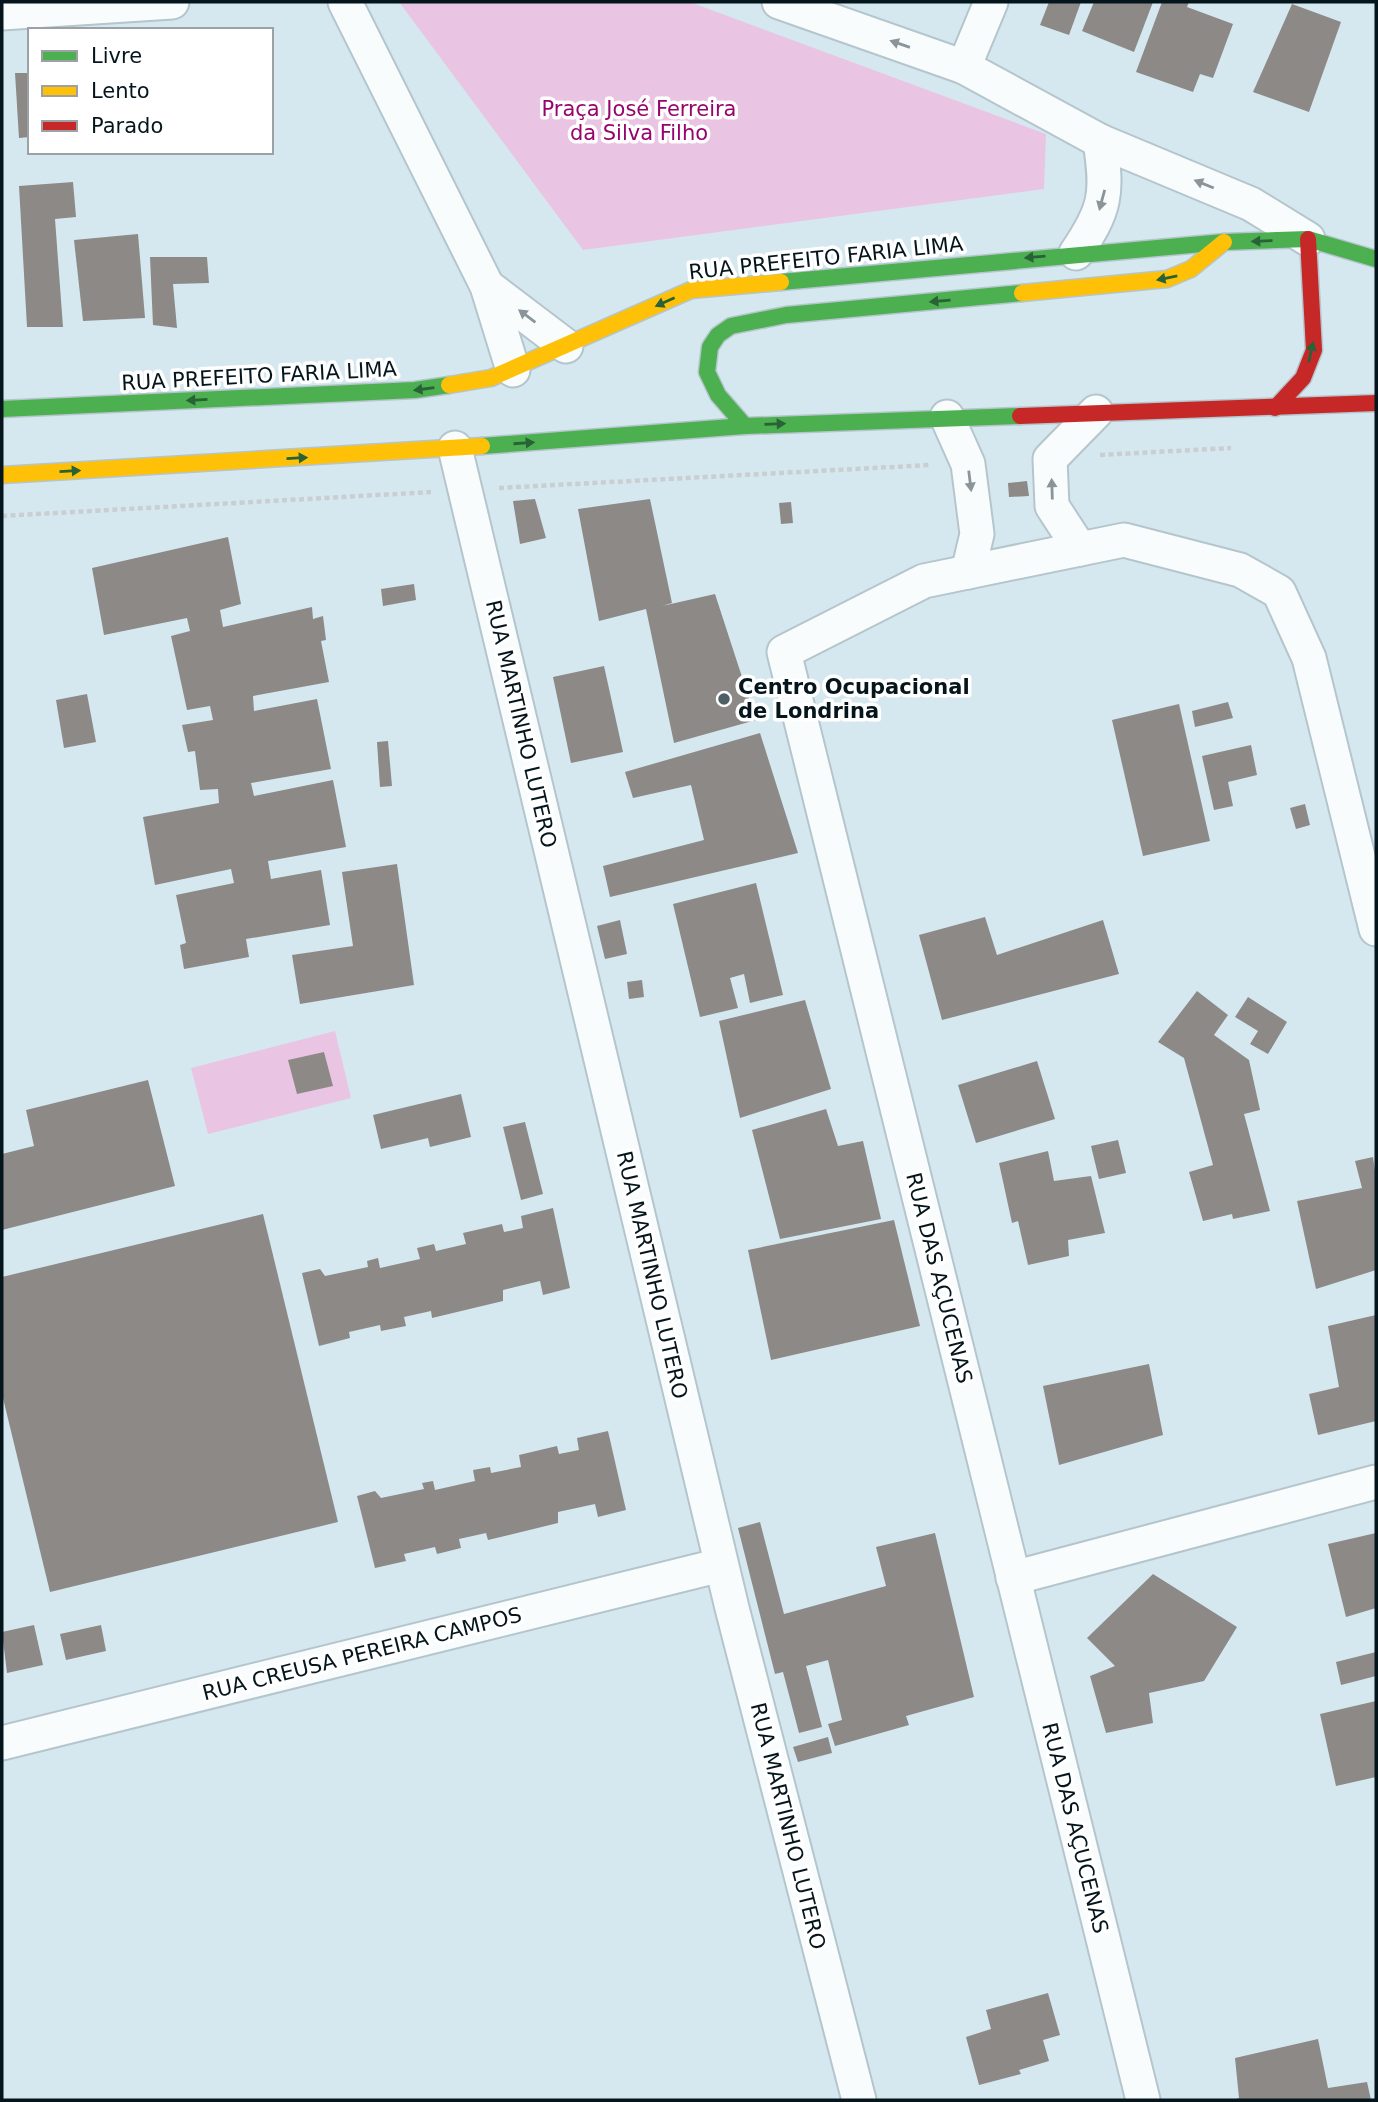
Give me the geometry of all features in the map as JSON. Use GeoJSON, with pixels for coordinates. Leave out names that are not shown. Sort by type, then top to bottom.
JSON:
{"type":"FeatureCollection","features":[{"type":"Feature","properties":{"kind":"main road","name":"RUA PREFEITO FARIA LIMA"},"geometry":{"type":"LineString","coordinates":[[2,409],[415,390],[491,378],[691,290],[1076,253],[1224,242],[1307,239],[1376,259]]}},
{"type":"Feature","properties":{"kind":"main road"},"geometry":{"type":"LineString","coordinates":[[1275,408],[1303,378],[1314,350],[1307,239]]}},
{"type":"Feature","properties":{"kind":"main road"},"geometry":{"type":"LineString","coordinates":[[745,426],[711,387],[707,374],[712,342],[729,327],[744,321],[1167,279],[1191,269],[1224,242]]}},
{"type":"Feature","properties":{"kind":"main road"},"geometry":{"type":"LineString","coordinates":[[2,475],[455,448],[745,426],[1376,403]]}},
{"type":"Feature","properties":{"kind":"street"},"geometry":{"type":"LineString","coordinates":[[2,13],[172,2]]}},
{"type":"Feature","properties":{"kind":"street"},"geometry":{"type":"LineString","coordinates":[[345,2],[487,286],[513,370]]}},
{"type":"Feature","properties":{"kind":"street"},"geometry":{"type":"LineString","coordinates":[[779,2],[964,67],[1100,141],[1251,204],[1307,239]]}},
{"type":"Feature","properties":{"kind":"street"},"geometry":{"type":"LineString","coordinates":[[964,67],[991,2]]}},
{"type":"Feature","properties":{"kind":"street"},"geometry":{"type":"LineString","coordinates":[[1076,253],[1097,223],[1107,184],[1100,141]]}},
{"type":"Feature","properties":{"kind":"street"},"geometry":{"type":"LineString","coordinates":[[487,286],[566,346]]}},
{"type":"Feature","properties":{"kind":"street"},"geometry":{"type":"LineString","coordinates":[[1080,549],[1052,506],[1050,460],[1096,412]]}},
{"type":"Feature","properties":{"kind":"street"},"geometry":{"type":"LineString","coordinates":[[947,417],[968,464],[977,534],[968,572],[1124,540],[1240,569],[1279,592],[1309,657],[1376,929]]}},
{"type":"Feature","properties":{"kind":"street","name":"RUA MARTINHO LUTERO"},"geometry":{"type":"LineString","coordinates":[[455,448],[722,1565],[859,2100]]}},
{"type":"Feature","properties":{"kind":"street","name":"RUA DAS AÇUCENAS"},"geometry":{"type":"LineString","coordinates":[[968,572],[924,581],[784,652],[1143,2100]]}},
{"type":"Feature","properties":{"kind":"street"},"geometry":{"type":"LineString","coordinates":[[1013,1578],[1376,1482]]}},
{"type":"Feature","properties":{"kind":"street","name":"RUA CREUSA PEREIRA CAMPOS"},"geometry":{"type":"LineString","coordinates":[[2,1743],[722,1565]]}},
{"type":"Feature","properties":{"kind":"path"},"geometry":{"type":"LineString","coordinates":[[1099,455],[1237,448]]}},
{"type":"Feature","properties":{"kind":"path"},"geometry":{"type":"LineString","coordinates":[[488,489],[932,464]]}},
{"type":"Feature","properties":{"kind":"path"},"geometry":{"type":"LineString","coordinates":[[2,516],[432,492]]}},
{"type":"Feature","properties":{"kind":"green space","name":"Praça José Ferreira da Silva Filho"},"geometry":{"type":"Polygon","coordinates":[[[399,2],[690,2],[1046,134],[1044,189],[583,250],[399,2]]]}},
{"type":"Feature","properties":{"kind":"green space"},"geometry":{"type":"Polygon","coordinates":[[[335,1031],[351,1098],[208,1134],[191,1068],[335,1031]]]}},
{"type":"Feature","properties":{"kind":"building"},"geometry":{"type":"Polygon","coordinates":[[[1049,2],[1081,2],[1069,35],[1040,25],[1049,2]]]}},
{"type":"Feature","properties":{"kind":"building"},"geometry":{"type":"Polygon","coordinates":[[[1094,2],[1153,2],[1134,52],[1082,31],[1094,2]]]}},
{"type":"Feature","properties":{"kind":"building"},"geometry":{"type":"Polygon","coordinates":[[[1162,2],[1189,2],[1187,7],[1233,24],[1213,78],[1200,74],[1193,92],[1136,72],[1162,2]]]}},
{"type":"Feature","properties":{"kind":"building"},"geometry":{"type":"Polygon","coordinates":[[[1292,4],[1341,22],[1309,112],[1253,92],[1292,4]]]}},
{"type":"Feature","properties":{"kind":"building"},"geometry":{"type":"Polygon","coordinates":[[[15,73],[28,73],[28,137],[19,138],[15,73]]]}},
{"type":"Feature","properties":{"kind":"building"},"geometry":{"type":"Polygon","coordinates":[[[73,182],[76,217],[55,219],[63,327],[27,327],[19,186],[73,182]]]}},
{"type":"Feature","properties":{"kind":"building"},"geometry":{"type":"Polygon","coordinates":[[[138,234],[145,318],[83,321],[74,240],[138,234]]]}},
{"type":"Feature","properties":{"kind":"building"},"geometry":{"type":"Polygon","coordinates":[[[150,257],[207,257],[209,283],[173,284],[177,328],[153,325],[150,257]]]}},
{"type":"Feature","properties":{"kind":"building"},"geometry":{"type":"Polygon","coordinates":[[[1027,481],[1029,496],[1009,497],[1008,483],[1027,481]]]}},
{"type":"Feature","properties":{"kind":"building"},"geometry":{"type":"Polygon","coordinates":[[[535,499],[546,538],[520,544],[513,501],[535,499]]]}},
{"type":"Feature","properties":{"kind":"building"},"geometry":{"type":"Polygon","coordinates":[[[650,499],[672,603],[662,606],[715,594],[756,720],[674,743],[646,609],[599,621],[578,509],[650,499]]]}},
{"type":"Feature","properties":{"kind":"building"},"geometry":{"type":"Polygon","coordinates":[[[791,502],[793,523],[781,524],[779,503],[791,502]]]}},
{"type":"Feature","properties":{"kind":"building"},"geometry":{"type":"Polygon","coordinates":[[[228,537],[241,604],[220,610],[223,627],[312,607],[313,619],[323,616],[326,640],[321,641],[329,682],[253,696],[254,711],[317,699],[331,769],[251,783],[254,796],[333,780],[346,847],[268,861],[271,879],[321,870],[330,925],[246,939],[249,957],[184,969],[180,945],[186,943],[176,895],[234,883],[231,869],[155,885],[143,817],[219,803],[218,789],[200,790],[195,751],[188,752],[182,725],[213,720],[210,706],[187,710],[171,636],[190,631],[187,618],[104,635],[92,568],[228,537]]]}},
{"type":"Feature","properties":{"kind":"building"},"geometry":{"type":"Polygon","coordinates":[[[414,584],[416,600],[383,606],[381,589],[414,584]]]}},
{"type":"Feature","properties":{"kind":"building"},"geometry":{"type":"Polygon","coordinates":[[[604,666],[623,752],[571,763],[553,677],[604,666]]]}},
{"type":"Feature","properties":{"kind":"building"},"geometry":{"type":"Polygon","coordinates":[[[87,694],[96,742],[64,748],[56,700],[87,694]]]}},
{"type":"Feature","properties":{"kind":"building"},"geometry":{"type":"Polygon","coordinates":[[[1228,702],[1233,718],[1195,727],[1192,711],[1228,702]]]}},
{"type":"Feature","properties":{"kind":"building"},"geometry":{"type":"Polygon","coordinates":[[[1179,704],[1210,841],[1143,856],[1112,720],[1179,704]]]}},
{"type":"Feature","properties":{"kind":"building"},"geometry":{"type":"Polygon","coordinates":[[[760,733],[798,853],[610,897],[603,866],[704,840],[691,785],[633,798],[625,772],[760,733]]]}},
{"type":"Feature","properties":{"kind":"building"},"geometry":{"type":"Polygon","coordinates":[[[388,741],[392,786],[380,787],[377,742],[388,741]]]}},
{"type":"Feature","properties":{"kind":"building"},"geometry":{"type":"Polygon","coordinates":[[[1251,745],[1257,775],[1228,782],[1233,806],[1214,810],[1202,756],[1251,745]]]}},
{"type":"Feature","properties":{"kind":"building"},"geometry":{"type":"Polygon","coordinates":[[[1305,804],[1310,825],[1296,829],[1290,808],[1305,804]]]}},
{"type":"Feature","properties":{"kind":"building"},"geometry":{"type":"Polygon","coordinates":[[[397,864],[414,985],[300,1004],[292,955],[353,946],[342,872],[397,864]]]}},
{"type":"Feature","properties":{"kind":"building"},"geometry":{"type":"Polygon","coordinates":[[[756,883],[783,995],[750,1003],[744,974],[730,978],[738,1008],[700,1017],[673,904],[756,883]]]}},
{"type":"Feature","properties":{"kind":"building"},"geometry":{"type":"Polygon","coordinates":[[[985,917],[997,955],[1103,920],[1119,974],[942,1020],[919,935],[985,917]]]}},
{"type":"Feature","properties":{"kind":"building"},"geometry":{"type":"Polygon","coordinates":[[[620,920],[627,954],[605,959],[597,926],[620,920]]]}},
{"type":"Feature","properties":{"kind":"building"},"geometry":{"type":"Polygon","coordinates":[[[642,980],[644,997],[629,999],[627,982],[642,980]]]}},
{"type":"Feature","properties":{"kind":"building"},"geometry":{"type":"Polygon","coordinates":[[[1197,991],[1228,1015],[1214,1035],[1249,1060],[1260,1110],[1244,1114],[1270,1211],[1233,1219],[1232,1214],[1203,1221],[1189,1172],[1213,1165],[1184,1058],[1158,1042],[1197,991]]]}},
{"type":"Feature","properties":{"kind":"building"},"geometry":{"type":"Polygon","coordinates":[[[1248,997],[1287,1022],[1268,1054],[1250,1044],[1258,1031],[1235,1017],[1248,997]]]}},
{"type":"Feature","properties":{"kind":"building"},"geometry":{"type":"Polygon","coordinates":[[[805,1000],[831,1089],[740,1118],[719,1021],[805,1000]]]}},
{"type":"Feature","properties":{"kind":"building"},"geometry":{"type":"Polygon","coordinates":[[[324,1052],[333,1086],[297,1094],[288,1060],[324,1052]]]}},
{"type":"Feature","properties":{"kind":"building"},"geometry":{"type":"Polygon","coordinates":[[[1037,1061],[1055,1119],[976,1143],[958,1085],[1037,1061]]]}},
{"type":"Feature","properties":{"kind":"building"},"geometry":{"type":"Polygon","coordinates":[[[148,1080],[175,1186],[2,1230],[2,1154],[34,1146],[26,1110],[148,1080]]]}},
{"type":"Feature","properties":{"kind":"building"},"geometry":{"type":"Polygon","coordinates":[[[461,1094],[471,1137],[430,1147],[428,1138],[381,1149],[373,1115],[461,1094]]]}},
{"type":"Feature","properties":{"kind":"building"},"geometry":{"type":"Polygon","coordinates":[[[826,1109],[838,1146],[863,1141],[881,1219],[780,1239],[752,1130],[826,1109]]]}},
{"type":"Feature","properties":{"kind":"building"},"geometry":{"type":"Polygon","coordinates":[[[525,1122],[543,1194],[521,1200],[503,1127],[525,1122]]]}},
{"type":"Feature","properties":{"kind":"building"},"geometry":{"type":"Polygon","coordinates":[[[1118,1140],[1126,1173],[1099,1179],[1091,1146],[1118,1140]]]}},
{"type":"Feature","properties":{"kind":"building"},"geometry":{"type":"Polygon","coordinates":[[[1048,1151],[1054,1181],[1091,1176],[1105,1233],[1068,1240],[1069,1256],[1028,1265],[1018,1221],[1012,1223],[999,1163],[1048,1151]]]}},
{"type":"Feature","properties":{"kind":"building"},"geometry":{"type":"Polygon","coordinates":[[[1373,1157],[1376,1178],[1376,1270],[1316,1289],[1297,1201],[1362,1188],[1355,1161],[1373,1157]]]}},
{"type":"Feature","properties":{"kind":"building"},"geometry":{"type":"Polygon","coordinates":[[[553,1208],[570,1288],[543,1295],[540,1281],[503,1290],[503,1301],[432,1318],[431,1311],[404,1317],[406,1326],[381,1331],[380,1325],[349,1332],[350,1338],[319,1346],[302,1273],[320,1269],[325,1276],[368,1267],[367,1261],[378,1258],[380,1268],[420,1259],[417,1248],[434,1244],[436,1251],[466,1244],[463,1233],[502,1224],[504,1232],[523,1228],[521,1216],[553,1208]]]}},
{"type":"Feature","properties":{"kind":"building"},"geometry":{"type":"Polygon","coordinates":[[[263,1214],[338,1522],[50,1592],[2,1394],[2,1277],[263,1214]]]}},
{"type":"Feature","properties":{"kind":"building"},"geometry":{"type":"Polygon","coordinates":[[[894,1220],[920,1326],[771,1360],[748,1250],[894,1220]]]}},
{"type":"Feature","properties":{"kind":"building"},"geometry":{"type":"Polygon","coordinates":[[[1376,1315],[1376,1421],[1318,1435],[1309,1394],[1339,1387],[1328,1326],[1376,1315]]]}},
{"type":"Feature","properties":{"kind":"building"},"geometry":{"type":"Polygon","coordinates":[[[1149,1364],[1163,1435],[1059,1465],[1043,1386],[1149,1364]]]}},
{"type":"Feature","properties":{"kind":"building"},"geometry":{"type":"Polygon","coordinates":[[[608,1431],[626,1510],[598,1517],[595,1504],[558,1512],[558,1523],[488,1540],[486,1533],[459,1539],[461,1548],[437,1554],[435,1547],[404,1554],[406,1561],[375,1568],[357,1496],[375,1491],[381,1498],[424,1489],[422,1483],[433,1481],[435,1490],[475,1481],[473,1470],[490,1467],[491,1473],[521,1467],[519,1455],[557,1446],[559,1454],[579,1450],[577,1438],[608,1431]]]}},
{"type":"Feature","properties":{"kind":"building"},"geometry":{"type":"Polygon","coordinates":[[[760,1522],[784,1614],[886,1586],[876,1547],[935,1533],[974,1697],[906,1716],[909,1725],[835,1746],[828,1724],[842,1720],[828,1660],[806,1666],[822,1727],[799,1733],[783,1672],[775,1674],[738,1528],[760,1522]]]}},
{"type":"Feature","properties":{"kind":"building"},"geometry":{"type":"Polygon","coordinates":[[[1376,1533],[1376,1608],[1346,1617],[1328,1544],[1376,1533]]]}},
{"type":"Feature","properties":{"kind":"building"},"geometry":{"type":"Polygon","coordinates":[[[1153,1574],[1237,1627],[1204,1681],[1149,1693],[1153,1723],[1106,1733],[1090,1676],[1115,1666],[1087,1638],[1153,1574]]]}},
{"type":"Feature","properties":{"kind":"building"},"geometry":{"type":"Polygon","coordinates":[[[34,1625],[43,1665],[7,1673],[2,1632],[34,1625]]]}},
{"type":"Feature","properties":{"kind":"building"},"geometry":{"type":"Polygon","coordinates":[[[101,1625],[106,1651],[66,1660],[60,1634],[101,1625]]]}},
{"type":"Feature","properties":{"kind":"building"},"geometry":{"type":"Polygon","coordinates":[[[1376,1652],[1376,1676],[1341,1685],[1336,1662],[1376,1652]]]}},
{"type":"Feature","properties":{"kind":"building"},"geometry":{"type":"Polygon","coordinates":[[[1376,1701],[1376,1777],[1336,1786],[1320,1714],[1376,1701]]]}},
{"type":"Feature","properties":{"kind":"building"},"geometry":{"type":"Polygon","coordinates":[[[828,1737],[832,1753],[798,1762],[793,1747],[828,1737]]]}},
{"type":"Feature","properties":{"kind":"building"},"geometry":{"type":"Polygon","coordinates":[[[1048,1993],[1060,2035],[1043,2040],[1049,2061],[1019,2070],[1021,2074],[979,2085],[966,2037],[991,2029],[986,2010],[1048,1993]]]}},
{"type":"Feature","properties":{"kind":"building"},"geometry":{"type":"Polygon","coordinates":[[[1318,2039],[1328,2088],[1367,2082],[1371,2100],[1233,2100],[1239,2098],[1235,2058],[1318,2039]]]}},
{"type":"Feature","properties":{"kind":"traffic: fast"},"geometry":{"type":"LineString","coordinates":[[781,282],[1224,242],[1308,239],[1376,259]]}},
{"type":"Feature","properties":{"kind":"traffic: fast"},"geometry":{"type":"LineString","coordinates":[[745,426],[718,395],[707,372],[710,347],[718,335],[731,326],[786,315],[1022,293]]}},
{"type":"Feature","properties":{"kind":"traffic: fast"},"geometry":{"type":"LineString","coordinates":[[2,409],[415,390],[449,385]]}},
{"type":"Feature","properties":{"kind":"traffic: fast"},"geometry":{"type":"LineString","coordinates":[[482,446],[745,426],[1020,416]]}},
{"type":"Feature","properties":{"kind":"traffic: slow"},"geometry":{"type":"LineString","coordinates":[[1022,293],[1167,279],[1191,269],[1224,242]]}},
{"type":"Feature","properties":{"kind":"traffic: slow"},"geometry":{"type":"LineString","coordinates":[[449,385],[491,378],[691,290],[781,282]]}},
{"type":"Feature","properties":{"kind":"traffic: slow"},"geometry":{"type":"LineString","coordinates":[[2,475],[482,446]]}},
{"type":"Feature","properties":{"kind":"traffic: jam"},"geometry":{"type":"LineString","coordinates":[[1275,408],[1303,378],[1314,350],[1308,239]]}},
{"type":"Feature","properties":{"kind":"traffic: jam"},"geometry":{"type":"LineString","coordinates":[[1020,416],[1376,403]]}},
{"type":"Feature","properties":{"kind":"place","name":"Centro Ocupacional de Londrina"},"geometry":{"type":"Point","coordinates":[724,699]}}]}
